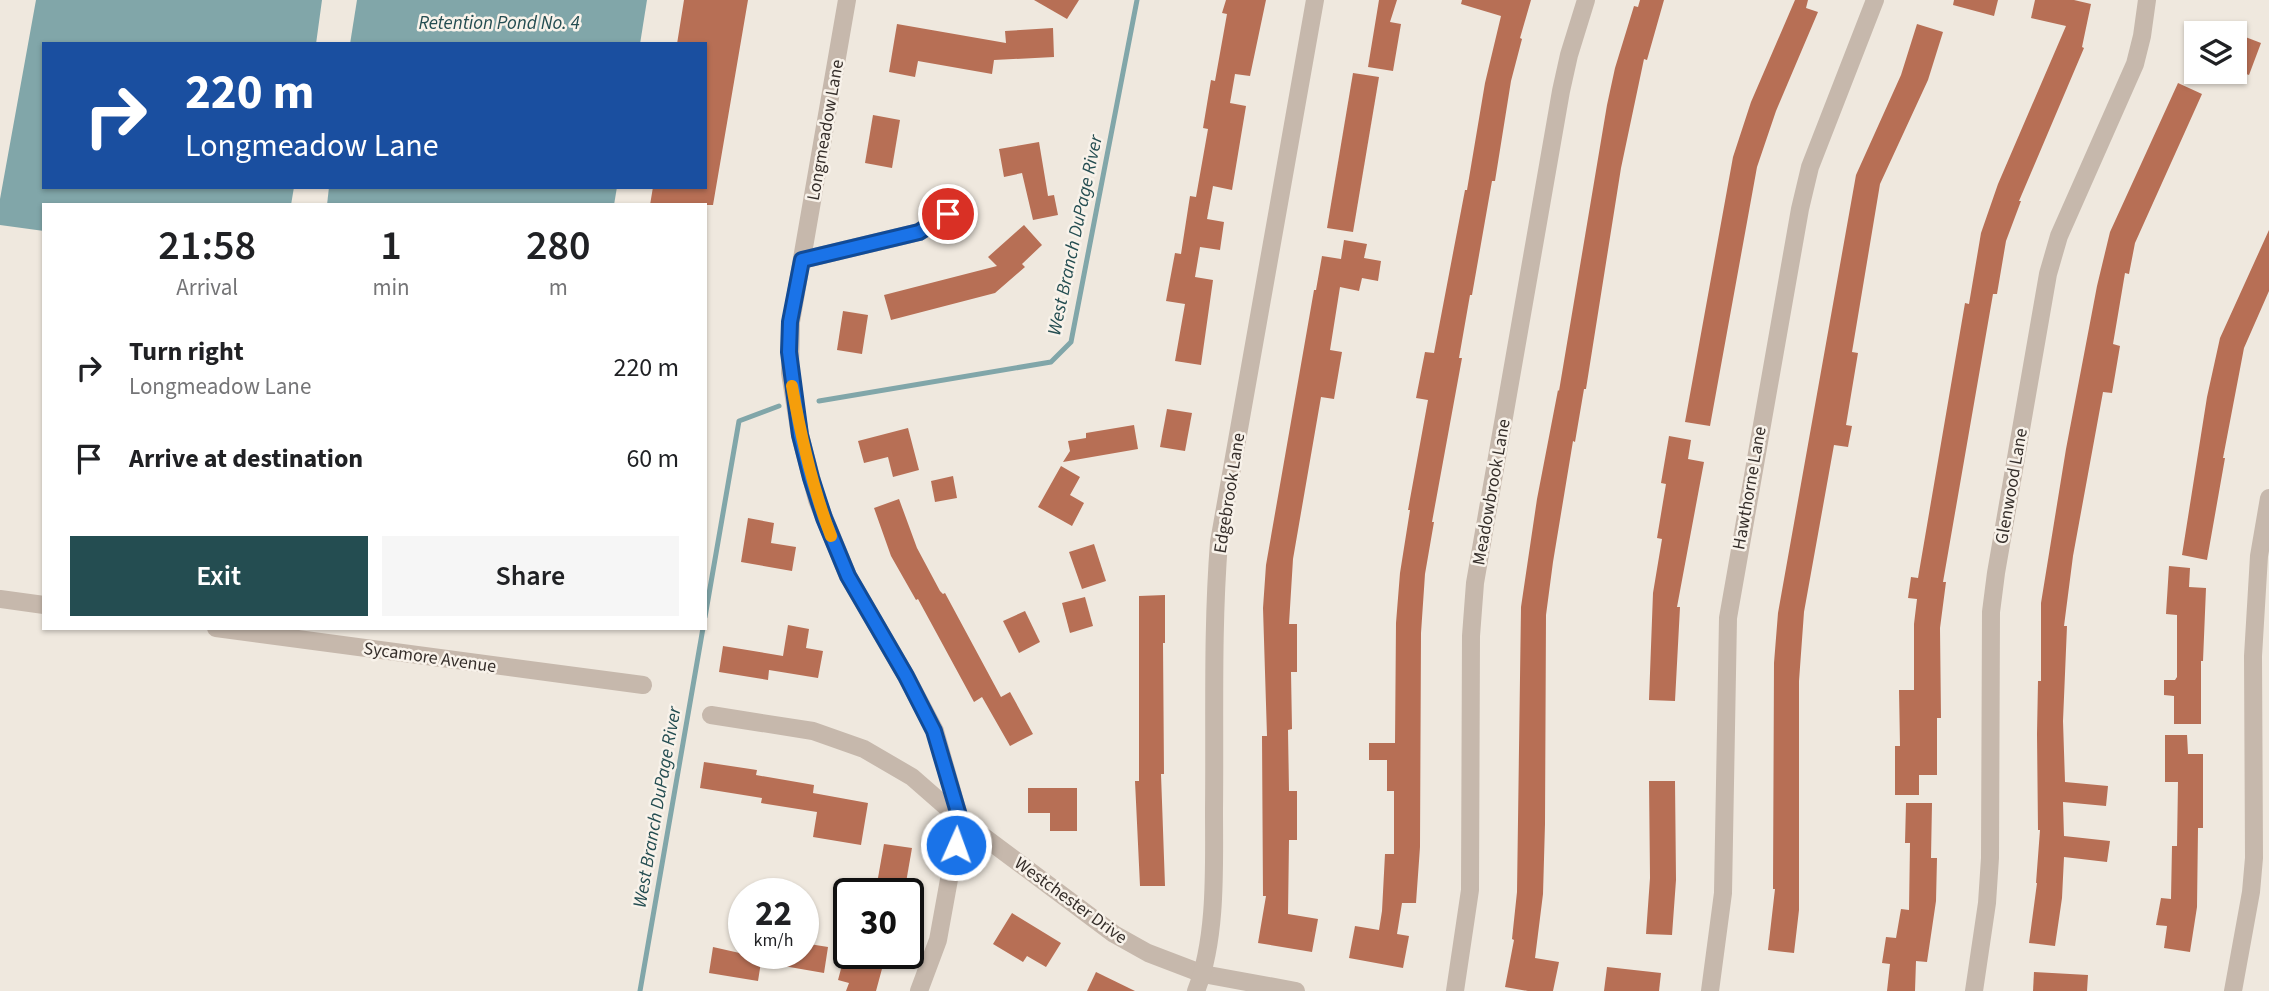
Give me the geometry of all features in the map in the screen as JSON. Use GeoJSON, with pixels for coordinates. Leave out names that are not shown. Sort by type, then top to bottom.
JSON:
{"type":"FeatureCollection","features":[{"type":"Feature","properties":{"kind":"street","name":"Longmeadow Lane"},"geometry":{"type":"LineString","coordinates":[[847,0],[790,322],[790,373],[800,435],[817,500],[848,576],[906,676],[934,731],[960,819],[938,940],[919,991]]}},
{"type":"Feature","properties":{"kind":"street","name":"Edgebrook Lane"},"geometry":{"type":"LineString","coordinates":[[1199,983],[1214,880],[1215,592],[1219,542],[1315,0]]}},
{"type":"Feature","properties":{"kind":"street","name":"Meadowbrook Lane"},"geometry":{"type":"LineString","coordinates":[[1454,991],[1470,890],[1471,636],[1475,583],[1561,92],[1586,0]]}},
{"type":"Feature","properties":{"kind":"street","name":"Hawthorne Lane"},"geometry":{"type":"LineString","coordinates":[[1710,991],[1723,893],[1725,677],[1728,618],[1737,559],[1800,209],[1810,167],[1874,0]]}},
{"type":"Feature","properties":{"kind":"street","name":"Glenwood Lane"},"geometry":{"type":"LineString","coordinates":[[1974,991],[1987,903],[1990,858],[1991,612],[2035,344],[2048,274],[2059,236],[2135,64],[2147,0]]}},
{"type":"Feature","properties":{"kind":"street"},"geometry":{"type":"LineString","coordinates":[[802,260],[919,232],[948,214]]}},
{"type":"Feature","properties":{"kind":"street"},"geometry":{"type":"LineString","coordinates":[[2234,991],[2254,858],[2253,642],[2259,556],[2269,500]]}},
{"type":"Feature","properties":{"kind":"street"},"geometry":{"type":"LineString","coordinates":[[0,600],[42,605]]}},
{"type":"Feature","properties":{"kind":"street","name":"Sycamore Avenue"},"geometry":{"type":"LineString","coordinates":[[231,630],[643,685]]}},
{"type":"Feature","properties":{"kind":"street","name":"Westchester Drive"},"geometry":{"type":"LineString","coordinates":[[711,715],[813,731],[864,749],[912,777],[960,819],[1114,934],[1199,983],[1296,991]]}},
{"type":"Feature","properties":{"kind":"water"},"geometry":{"type":"Polygon","coordinates":[[[36,0],[322,0],[316,42],[42,42],[42,189],[294,189],[291,203],[42,203],[42,231],[0,225],[0,199],[36,0]]]}},
{"type":"Feature","properties":{"kind":"water","name":"Retention Pond No. 4"},"geometry":{"type":"Polygon","coordinates":[[[357,0],[647,0],[640,42],[350,42],[357,0]]]}},
{"type":"Feature","properties":{"kind":"water"},"geometry":{"type":"Polygon","coordinates":[[[329,189],[617,189],[614,203],[327,203],[329,189]]]}},
{"type":"Feature","properties":{"kind":"building"},"geometry":{"type":"Polygon","coordinates":[[[684,0],[748,0],[713,205],[650,203],[653,189],[707,189],[707,42],[677,42],[684,0]]]}},
{"type":"Feature","properties":{"kind":"building"},"geometry":{"type":"Polygon","coordinates":[[[1034,0],[1079,0],[1067,19],[1034,0]]]}},
{"type":"Feature","properties":{"kind":"building"},"geometry":{"type":"Polygon","coordinates":[[[1226,0],[1266,0],[1250,76],[1235,74],[1230,103],[1246,106],[1232,190],[1213,186],[1207,219],[1224,222],[1220,250],[1200,247],[1195,277],[1213,280],[1201,365],[1175,361],[1185,304],[1166,301],[1175,253],[1181,254],[1190,196],[1196,197],[1208,129],[1203,128],[1211,80],[1215,81],[1227,14],[1222,13],[1226,0]]]}},
{"type":"Feature","properties":{"kind":"building"},"geometry":{"type":"Polygon","coordinates":[[[1379,0],[1397,0],[1390,22],[1401,24],[1393,71],[1368,67],[1379,0]]]}},
{"type":"Feature","properties":{"kind":"building"},"geometry":{"type":"Polygon","coordinates":[[[1462,0],[1531,0],[1511,81],[1495,181],[1492,181],[1470,295],[1459,358],[1462,358],[1425,574],[1421,633],[1420,847],[1416,903],[1402,903],[1397,934],[1409,936],[1403,968],[1349,958],[1355,926],[1379,930],[1385,854],[1394,854],[1394,791],[1387,791],[1387,760],[1369,760],[1369,743],[1395,743],[1396,623],[1400,573],[1408,510],[1428,400],[1416,398],[1425,352],[1434,353],[1467,190],[1485,83],[1501,16],[1461,4],[1462,0]]]}},
{"type":"Feature","properties":{"kind":"building"},"geometry":{"type":"Polygon","coordinates":[[[1640,0],[1664,0],[1647,60],[1644,59],[1621,168],[1586,389],[1575,442],[1573,441],[1546,615],[1543,894],[1535,958],[1559,962],[1553,991],[1528,991],[1505,987],[1514,940],[1517,892],[1521,607],[1537,499],[1559,391],[1607,105],[1634,6],[1638,7],[1640,0]]]}},
{"type":"Feature","properties":{"kind":"building"},"geometry":{"type":"Polygon","coordinates":[[[1795,0],[1808,0],[1806,8],[1818,12],[1776,111],[1757,167],[1710,426],[1685,422],[1733,157],[1751,102],[1795,0]]]}},
{"type":"Feature","properties":{"kind":"building"},"geometry":{"type":"Polygon","coordinates":[[[1954,0],[1998,0],[1994,16],[1953,5],[1954,0]]]}},
{"type":"Feature","properties":{"kind":"building"},"geometry":{"type":"Polygon","coordinates":[[[2035,0],[2074,0],[2091,4],[2082,47],[2084,48],[2019,201],[2006,241],[1997,294],[1993,294],[1943,582],[1946,582],[1940,628],[1941,718],[1937,718],[1937,775],[1919,775],[1919,795],[1895,795],[1895,746],[1900,746],[1899,690],[1914,690],[1914,624],[1917,599],[1908,598],[1911,577],[1918,578],[1965,303],[1969,304],[1981,233],[1998,184],[2066,26],[2031,18],[2035,0]]]}},
{"type":"Feature","properties":{"kind":"building"},"geometry":{"type":"Polygon","coordinates":[[[897,24],[1006,43],[1005,31],[1053,28],[1054,57],[994,60],[992,74],[918,61],[915,77],[889,72],[897,24]]]}},
{"type":"Feature","properties":{"kind":"building"},"geometry":{"type":"Polygon","coordinates":[[[1917,24],[1943,32],[1928,80],[1880,184],[1852,352],[1858,353],[1846,425],[1852,426],[1848,447],[1834,445],[1804,612],[1799,681],[1799,910],[1794,953],[1768,950],[1775,889],[1774,663],[1778,613],[1856,175],[1901,75],[1917,24]]]}},
{"type":"Feature","properties":{"kind":"building"},"geometry":{"type":"Polygon","coordinates":[[[2247,38],[2261,43],[2249,75],[2247,74],[2247,38]]]}},
{"type":"Feature","properties":{"kind":"building"},"geometry":{"type":"Polygon","coordinates":[[[1353,73],[1379,77],[1353,232],[1327,228],[1353,73]]]}},
{"type":"Feature","properties":{"kind":"building"},"geometry":{"type":"Polygon","coordinates":[[[2178,83],[2202,94],[2135,243],[2129,274],[2125,273],[2113,344],[2120,346],[2112,393],[2103,392],[2073,556],[2064,626],[2067,626],[2063,721],[2065,782],[2108,786],[2106,806],[2063,802],[2064,836],[2110,841],[2107,862],[2064,857],[2062,898],[2055,946],[2029,943],[2037,883],[2040,830],[2037,734],[2038,681],[2041,681],[2041,603],[2066,449],[2110,232],[2178,83]]]}},
{"type":"Feature","properties":{"kind":"building"},"geometry":{"type":"Polygon","coordinates":[[[873,115],[900,120],[892,168],[865,163],[873,115]]]}},
{"type":"Feature","properties":{"kind":"building"},"geometry":{"type":"Polygon","coordinates":[[[1039,142],[1048,196],[1054,195],[1058,215],[1033,220],[1022,173],[1004,177],[999,149],[1039,142]]]}},
{"type":"Feature","properties":{"kind":"building"},"geometry":{"type":"Polygon","coordinates":[[[1024,225],[1042,245],[1022,264],[1025,267],[995,293],[891,320],[884,295],[997,266],[988,257],[1024,225]]]}},
{"type":"Feature","properties":{"kind":"building"},"geometry":{"type":"Polygon","coordinates":[[[2269,230],[2269,291],[2244,348],[2207,560],[2182,555],[2207,397],[2220,338],[2269,230]]]}},
{"type":"Feature","properties":{"kind":"building"},"geometry":{"type":"Polygon","coordinates":[[[1344,240],[1367,244],[1364,258],[1381,261],[1378,281],[1362,278],[1359,291],[1340,287],[1330,350],[1342,352],[1334,399],[1321,397],[1293,559],[1289,624],[1297,624],[1297,672],[1291,672],[1292,729],[1288,730],[1289,791],[1297,791],[1297,840],[1289,840],[1288,914],[1318,919],[1312,952],[1258,943],[1266,896],[1263,896],[1262,736],[1267,736],[1263,608],[1266,565],[1314,290],[1322,256],[1341,259],[1344,240]]]}},
{"type":"Feature","properties":{"kind":"building"},"geometry":{"type":"Polygon","coordinates":[[[843,311],[868,315],[862,354],[837,350],[843,311]]]}},
{"type":"Feature","properties":{"kind":"building"},"geometry":{"type":"Polygon","coordinates":[[[1167,409],[1192,413],[1185,451],[1160,447],[1167,409]]]}},
{"type":"Feature","properties":{"kind":"building"},"geometry":{"type":"Polygon","coordinates":[[[1134,425],[1138,449],[1063,462],[1070,451],[1068,441],[1086,438],[1086,433],[1134,425]]]}},
{"type":"Feature","properties":{"kind":"building"},"geometry":{"type":"Polygon","coordinates":[[[908,428],[919,470],[893,477],[888,457],[864,463],[858,441],[908,428]]]}},
{"type":"Feature","properties":{"kind":"building"},"geometry":{"type":"Polygon","coordinates":[[[1669,436],[1691,440],[1688,459],[1704,462],[1677,607],[1680,607],[1675,701],[1649,700],[1653,593],[1662,539],[1657,538],[1666,484],[1661,483],[1669,436]]]}},
{"type":"Feature","properties":{"kind":"building"},"geometry":{"type":"Polygon","coordinates":[[[1061,466],[1080,477],[1070,495],[1084,503],[1072,526],[1038,507],[1061,466]]]}},
{"type":"Feature","properties":{"kind":"building"},"geometry":{"type":"Polygon","coordinates":[[[953,476],[957,498],[935,502],[931,481],[953,476]]]}},
{"type":"Feature","properties":{"kind":"building"},"geometry":{"type":"Polygon","coordinates":[[[899,499],[917,548],[940,591],[945,593],[1001,697],[1010,692],[1033,734],[1010,746],[982,697],[974,702],[918,599],[916,600],[891,556],[874,508],[899,499]]]}},
{"type":"Feature","properties":{"kind":"building"},"geometry":{"type":"Polygon","coordinates":[[[748,518],[774,523],[771,543],[796,547],[792,571],[741,562],[748,518]]]}},
{"type":"Feature","properties":{"kind":"building"},"geometry":{"type":"Polygon","coordinates":[[[1094,544],[1106,581],[1082,589],[1069,552],[1094,544]]]}},
{"type":"Feature","properties":{"kind":"building"},"geometry":{"type":"Polygon","coordinates":[[[2169,566],[2190,568],[2189,587],[2206,588],[2201,661],[2201,724],[2174,724],[2174,696],[2164,695],[2164,680],[2175,680],[2177,677],[2177,615],[2166,614],[2169,566]]]}},
{"type":"Feature","properties":{"kind":"building"},"geometry":{"type":"Polygon","coordinates":[[[1165,595],[1164,774],[1161,774],[1165,886],[1140,886],[1135,781],[1139,781],[1139,596],[1165,595]]]}},
{"type":"Feature","properties":{"kind":"building"},"geometry":{"type":"Polygon","coordinates":[[[1085,597],[1093,626],[1070,633],[1062,603],[1085,597]]]}},
{"type":"Feature","properties":{"kind":"building"},"geometry":{"type":"Polygon","coordinates":[[[1025,611],[1040,642],[1019,653],[1003,621],[1025,611]]]}},
{"type":"Feature","properties":{"kind":"building"},"geometry":{"type":"Polygon","coordinates":[[[788,625],[809,629],[806,648],[823,651],[818,678],[769,670],[768,680],[719,672],[723,646],[783,656],[788,625]]]}},
{"type":"Feature","properties":{"kind":"building"},"geometry":{"type":"Polygon","coordinates":[[[2165,735],[2187,735],[2188,754],[2203,754],[2203,828],[2198,828],[2197,907],[2190,952],[2164,948],[2167,926],[2156,925],[2161,898],[2171,899],[2172,846],[2177,846],[2178,782],[2165,782],[2165,735]]]}},
{"type":"Feature","properties":{"kind":"building"},"geometry":{"type":"Polygon","coordinates":[[[704,762],[757,770],[756,775],[814,785],[813,793],[868,803],[861,845],[813,837],[817,812],[761,803],[762,798],[700,788],[704,762]]]}},
{"type":"Feature","properties":{"kind":"building"},"geometry":{"type":"Polygon","coordinates":[[[1649,781],[1675,781],[1676,880],[1672,935],[1646,934],[1650,878],[1649,781]]]}},
{"type":"Feature","properties":{"kind":"building"},"geometry":{"type":"Polygon","coordinates":[[[1028,788],[1077,788],[1077,831],[1050,831],[1050,813],[1028,813],[1028,788]]]}},
{"type":"Feature","properties":{"kind":"building"},"geometry":{"type":"Polygon","coordinates":[[[1906,803],[1932,803],[1931,858],[1937,858],[1936,901],[1927,962],[1916,961],[1915,991],[1887,991],[1890,964],[1882,963],[1886,937],[1896,938],[1901,909],[1909,910],[1910,843],[1905,843],[1906,803]]]}},
{"type":"Feature","properties":{"kind":"building"},"geometry":{"type":"Polygon","coordinates":[[[884,844],[912,848],[907,878],[878,878],[884,844]]]}},
{"type":"Feature","properties":{"kind":"building"},"geometry":{"type":"Polygon","coordinates":[[[1012,913],[1061,943],[1046,967],[1027,956],[1023,962],[993,944],[1012,913]]]}},
{"type":"Feature","properties":{"kind":"building"},"geometry":{"type":"Polygon","coordinates":[[[819,946],[828,947],[824,973],[801,969],[819,969],[819,946]]]}},
{"type":"Feature","properties":{"kind":"building"},"geometry":{"type":"Polygon","coordinates":[[[713,947],[728,950],[728,969],[760,969],[758,981],[709,973],[713,947]]]}},
{"type":"Feature","properties":{"kind":"building"},"geometry":{"type":"Polygon","coordinates":[[[1607,967],[1661,973],[1659,991],[1604,991],[1607,967]]]}},
{"type":"Feature","properties":{"kind":"building"},"geometry":{"type":"Polygon","coordinates":[[[841,969],[882,969],[876,991],[846,991],[849,983],[838,980],[841,969]]]}},
{"type":"Feature","properties":{"kind":"building"},"geometry":{"type":"Polygon","coordinates":[[[1096,972],[1135,991],[1087,991],[1096,972]]]}},
{"type":"Feature","properties":{"kind":"building"},"geometry":{"type":"Polygon","coordinates":[[[2034,972],[2088,975],[2087,991],[2033,991],[2034,972]]]}},
{"type":"Feature","properties":{"kind":"waterway","name":"West Branch DuPage River"},"geometry":{"type":"LineString","coordinates":[[819,401],[1051,362],[1071,342],[1137,0]]}},
{"type":"Feature","properties":{"kind":"waterway","name":"West Branch DuPage River"},"geometry":{"type":"LineString","coordinates":[[707,605],[739,421],[779,406]]}},
{"type":"Feature","properties":{"kind":"waterway","name":"West Branch DuPage River"},"geometry":{"type":"LineString","coordinates":[[640,991],[703,630]]}},
{"type":"Feature","properties":{"kind":"slow traffic"},"geometry":{"type":"LineString","coordinates":[[792,386],[800,435],[817,500],[831,536]]}},
{"type":"Feature","properties":{"kind":"route"},"geometry":{"type":"LineString","coordinates":[[948,214],[919,232],[802,260],[790,322],[789,352],[800,435],[817,500],[848,576],[906,676],[934,731],[960,819],[956,845]]}}]}
